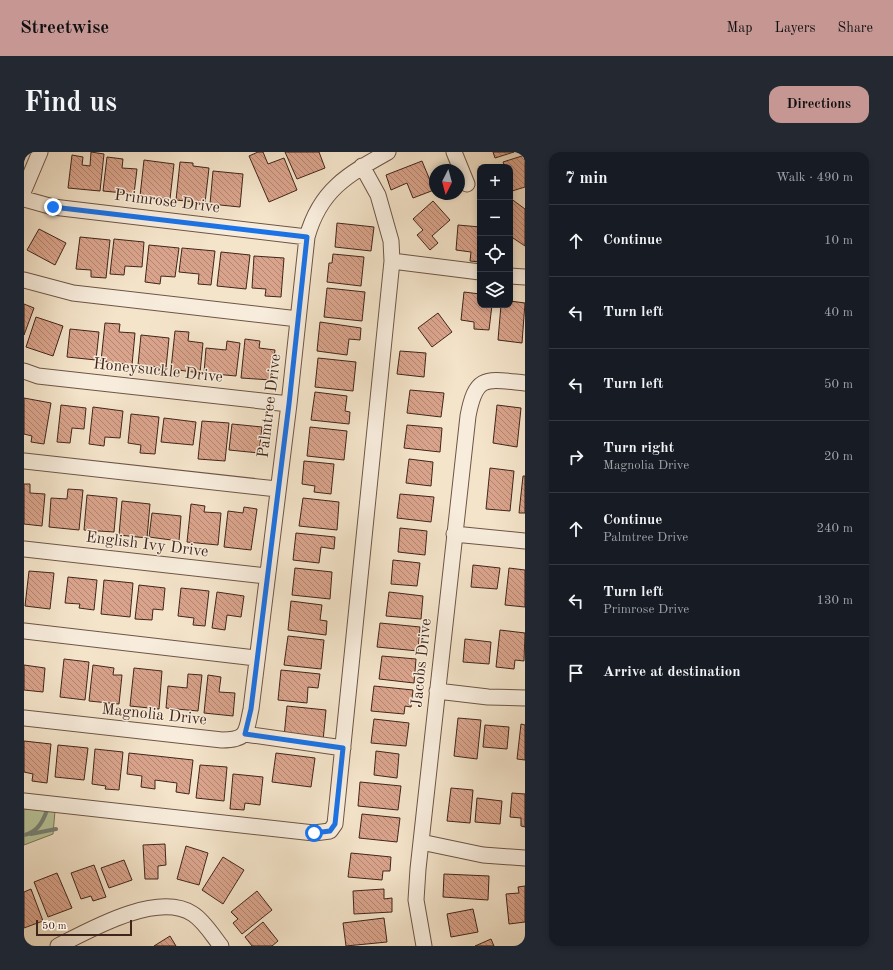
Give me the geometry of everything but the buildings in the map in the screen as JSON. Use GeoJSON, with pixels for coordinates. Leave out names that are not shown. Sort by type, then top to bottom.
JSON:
{"type":"FeatureCollection","features":[{"type":"Feature","properties":{"kind":"street"},"geometry":{"type":"LineString","coordinates":[[24,190],[40,152]]}},
{"type":"Feature","properties":{"kind":"street","name":"Palmtree Drive"},"geometry":{"type":"LineString","coordinates":[[245,734],[252,701],[266,576],[289,404],[307,237],[314,216],[328,193],[348,174],[388,152]]}},
{"type":"Feature","properties":{"kind":"street"},"geometry":{"type":"LineString","coordinates":[[454,152],[468,184]]}},
{"type":"Feature","properties":{"kind":"street"},"geometry":{"type":"LineString","coordinates":[[24,801],[314,833],[330,831],[335,824],[392,261],[391,241],[378,195],[362,166]]}},
{"type":"Feature","properties":{"kind":"street","name":"Primrose Drive"},"geometry":{"type":"LineString","coordinates":[[24,199],[53,207],[307,237]]}},
{"type":"Feature","properties":{"kind":"street"},"geometry":{"type":"LineString","coordinates":[[392,261],[477,272]]}},
{"type":"Feature","properties":{"kind":"street"},"geometry":{"type":"LineString","coordinates":[[513,276],[525,277]]}},
{"type":"Feature","properties":{"kind":"street"},"geometry":{"type":"LineString","coordinates":[[24,280],[73,293],[298,319]]}},
{"type":"Feature","properties":{"kind":"street","name":"Honeysuckle Drive"},"geometry":{"type":"LineString","coordinates":[[24,371],[38,376],[289,404]]}},
{"type":"Feature","properties":{"kind":"street","name":"Jacobs Drive"},"geometry":{"type":"LineString","coordinates":[[424,946],[416,900],[436,691],[468,416],[473,394],[478,386],[483,382],[492,381],[525,383]]}},
{"type":"Feature","properties":{"kind":"street"},"geometry":{"type":"LineString","coordinates":[[24,461],[277,489]]}},
{"type":"Feature","properties":{"kind":"street"},"geometry":{"type":"LineString","coordinates":[[454,534],[525,541]]}},
{"type":"Feature","properties":{"kind":"street","name":"English Ivy Drive"},"geometry":{"type":"LineString","coordinates":[[24,549],[266,576]]}},
{"type":"Feature","properties":{"kind":"street"},"geometry":{"type":"LineString","coordinates":[[24,631],[256,658]]}},
{"type":"Feature","properties":{"kind":"street"},"geometry":{"type":"LineString","coordinates":[[436,691],[488,697],[525,698]]}},
{"type":"Feature","properties":{"kind":"street","name":"Magnolia Drive"},"geometry":{"type":"LineString","coordinates":[[24,718],[222,740],[240,739],[245,734]]}},
{"type":"Feature","properties":{"kind":"street"},"geometry":{"type":"LineString","coordinates":[[245,734],[343,748]]}},
{"type":"Feature","properties":{"kind":"street"},"geometry":{"type":"LineString","coordinates":[[421,842],[482,855],[525,858]]}},
{"type":"Feature","properties":{"kind":"street"},"geometry":{"type":"LineString","coordinates":[[58,946],[108,920],[158,907],[174,906],[194,914],[221,946]]}},
{"type":"Feature","properties":{"kind":"green space"},"geometry":{"type":"Polygon","coordinates":[[[24,809],[55,811],[53,834],[24,845],[24,809]]]}},
{"type":"Feature","properties":{"kind":"waterway"},"geometry":{"type":"LineString","coordinates":[[24,835],[33,832],[39,826],[44,819],[47,810]]}},
{"type":"Feature","properties":{"kind":"waterway"},"geometry":{"type":"LineString","coordinates":[[31,834],[56,829]]}},
{"type":"Feature","properties":{"kind":"route"},"geometry":{"type":"LineString","coordinates":[[53,207],[307,237],[289,404],[266,576],[251,709],[245,734],[343,748],[335,824],[330,831],[314,833]]}}]}
